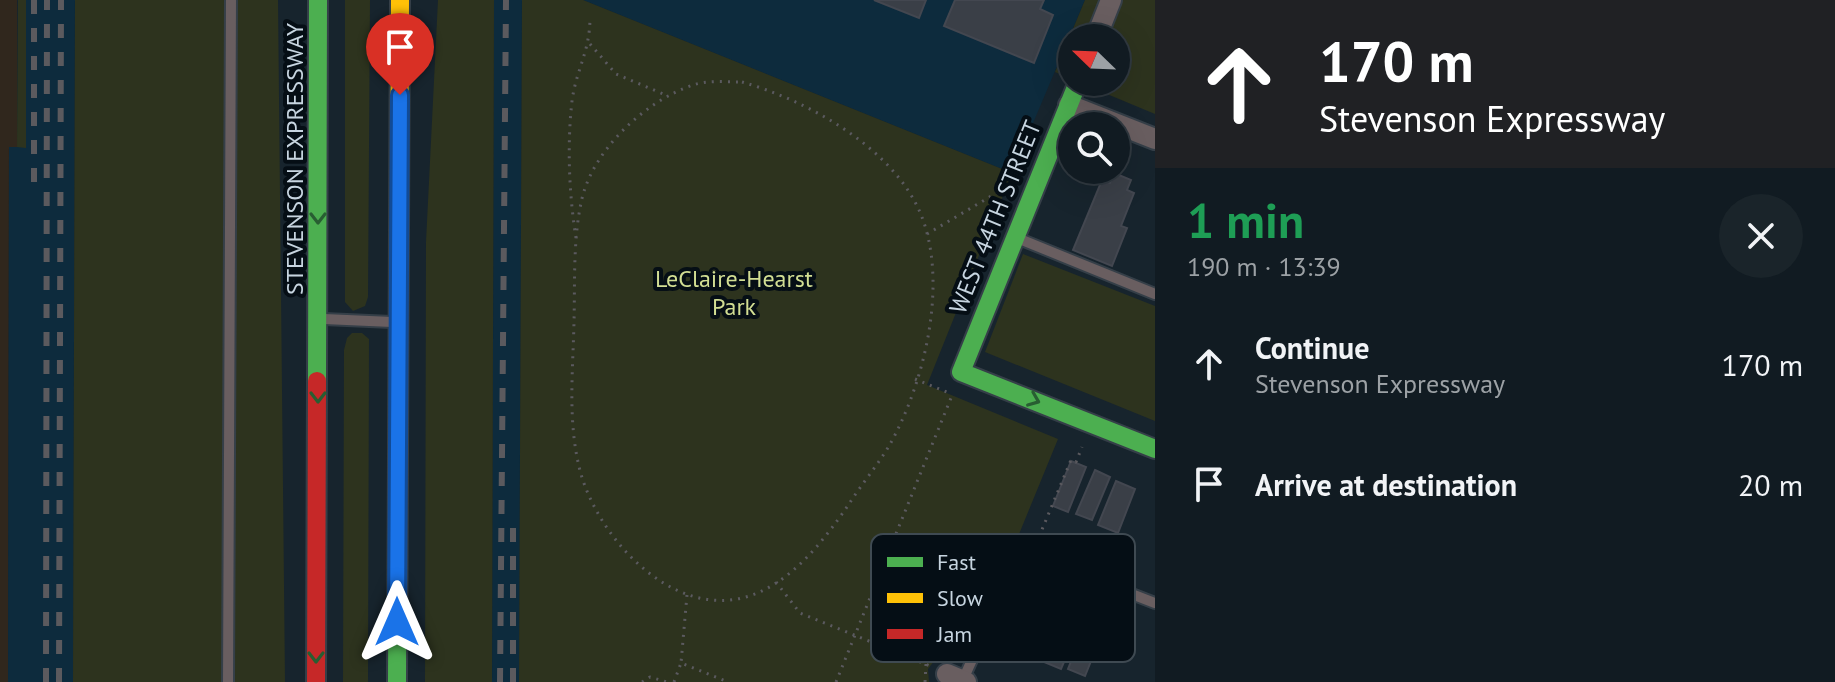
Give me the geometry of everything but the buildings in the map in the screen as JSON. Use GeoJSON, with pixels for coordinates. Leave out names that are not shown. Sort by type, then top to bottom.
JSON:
{"type":"FeatureCollection","features":[{"type":"Feature","properties":{"kind":"main road","name":"STEVENSON EXPRESSWAY"},"geometry":{"type":"LineString","coordinates":[[316,682],[318,0]]}},
{"type":"Feature","properties":{"kind":"main road"},"geometry":{"type":"LineString","coordinates":[[397,682],[400,0]]}},
{"type":"Feature","properties":{"kind":"main road"},"geometry":{"type":"LineString","coordinates":[[400,158],[417,0]]}},
{"type":"Feature","properties":{"kind":"main road"},"geometry":{"type":"LineString","coordinates":[[299,30],[318,181]]}},
{"type":"Feature","properties":{"kind":"main road","name":"WEST 44TH STREET"},"geometry":{"type":"LineString","coordinates":[[1073,96],[961,372],[1155,449]]}},
{"type":"Feature","properties":{"kind":"street"},"geometry":{"type":"LineString","coordinates":[[1102,24],[1111,0]]}},
{"type":"Feature","properties":{"kind":"street"},"geometry":{"type":"LineString","coordinates":[[1069,105],[1155,139]]}},
{"type":"Feature","properties":{"kind":"lane"},"geometry":{"type":"LineString","coordinates":[[228,682],[231,0]]}},
{"type":"Feature","properties":{"kind":"lane"},"geometry":{"type":"LineString","coordinates":[[1015,237],[1155,294]]}},
{"type":"Feature","properties":{"kind":"lane"},"geometry":{"type":"LineString","coordinates":[[318,319],[398,323]]}},
{"type":"Feature","properties":{"kind":"lane"},"geometry":{"type":"LineString","coordinates":[[1135,595],[1155,603]]}},
{"type":"Feature","properties":{"kind":"path"},"geometry":{"type":"LineString","coordinates":[[577,246],[571,207],[572,101],[590,44],[590,17]]}},
{"type":"Feature","properties":{"kind":"path"},"geometry":{"type":"LineString","coordinates":[[590,44],[605,63],[628,82],[669,96]]}},
{"type":"Feature","properties":{"kind":"path"},"geometry":{"type":"LineString","coordinates":[[742,82],[793,99],[849,132],[888,169],[918,207],[927,234],[935,281],[927,338],[906,412],[888,449],[821,545],[776,582],[736,600],[712,600],[687,595],[644,569],[628,553],[596,509],[578,465],[572,381],[581,200],[599,163],[619,135],[669,96],[697,83],[742,82]]}},
{"type":"Feature","properties":{"kind":"path"},"geometry":{"type":"LineString","coordinates":[[927,234],[1011,185]]}},
{"type":"Feature","properties":{"kind":"path"},"geometry":{"type":"LineString","coordinates":[[896,534],[952,395],[915,379]]}},
{"type":"Feature","properties":{"kind":"path"},"geometry":{"type":"LineString","coordinates":[[1040,534],[1071,460],[1076,462],[1082,447]]}},
{"type":"Feature","properties":{"kind":"path"},"geometry":{"type":"LineString","coordinates":[[776,582],[800,613],[871,642]]}},
{"type":"Feature","properties":{"kind":"path"},"geometry":{"type":"LineString","coordinates":[[674,682],[681,663],[687,595]]}},
{"type":"Feature","properties":{"kind":"path"},"geometry":{"type":"LineString","coordinates":[[836,682],[871,595]]}},
{"type":"Feature","properties":{"kind":"path"},"geometry":{"type":"LineString","coordinates":[[919,662],[954,677]]}},
{"type":"Feature","properties":{"kind":"path"},"geometry":{"type":"LineString","coordinates":[[681,663],[728,682]]}},
{"type":"Feature","properties":{"kind":"path"},"geometry":{"type":"LineString","coordinates":[[642,682],[650,677],[667,682]]}},
{"type":"Feature","properties":{"kind":"shaded area"},"geometry":{"type":"Polygon","coordinates":[[[0,0],[17,0],[17,147],[9,147],[8,682],[0,682],[0,0]]]}},
{"type":"Feature","properties":{"kind":"shaded area"},"geometry":{"type":"Polygon","coordinates":[[[26,0],[75,0],[73,682],[8,682],[9,147],[26,147],[26,0]]]}},
{"type":"Feature","properties":{"kind":"shaded area"},"geometry":{"type":"Polygon","coordinates":[[[494,0],[522,0],[519,682],[492,682],[494,0]]]}},
{"type":"Feature","properties":{"kind":"shaded area"},"geometry":{"type":"Polygon","coordinates":[[[583,0],[1085,0],[1075,24],[1058,24],[1058,64],[1012,173],[583,0]]]}},
{"type":"Feature","properties":{"kind":"green space"},"geometry":{"type":"Polygon","coordinates":[[[18,0],[26,0],[26,148],[17,147],[18,0]]]}},
{"type":"Feature","properties":{"kind":"green space"},"geometry":{"type":"Polygon","coordinates":[[[75,0],[278,0],[285,682],[73,682],[75,0]]]}},
{"type":"Feature","properties":{"kind":"green space"},"geometry":{"type":"Polygon","coordinates":[[[345,0],[370,0],[368,297],[365,306],[353,311],[345,302],[345,0]]]}},
{"type":"Feature","properties":{"kind":"green space"},"geometry":{"type":"Polygon","coordinates":[[[438,0],[494,0],[492,682],[425,682],[426,242],[438,0]]]}},
{"type":"Feature","properties":{"kind":"green space","name":"LeClaire-Hearst Park"},"geometry":{"type":"Polygon","coordinates":[[[522,0],[583,0],[1012,173],[927,385],[1058,439],[1019,534],[871,534],[871,662],[933,662],[928,669],[929,682],[519,682],[522,0]]]}},
{"type":"Feature","properties":{"kind":"green space"},"geometry":{"type":"Polygon","coordinates":[[[1085,0],[1155,0],[1155,114],[1112,96],[1130,96],[1130,24],[1075,24],[1085,0]]]}},
{"type":"Feature","properties":{"kind":"green space"},"geometry":{"type":"Polygon","coordinates":[[[1023,254],[1155,306],[1155,421],[985,352],[1023,254]]]}},
{"type":"Feature","properties":{"kind":"green space"},"geometry":{"type":"Polygon","coordinates":[[[352,333],[362,333],[369,339],[368,682],[343,682],[344,350],[352,333]]]}},
{"type":"Feature","properties":{"kind":"railway"},"geometry":{"type":"LineString","coordinates":[[34,0],[34,192]]}},
{"type":"Feature","properties":{"kind":"railway"},"geometry":{"type":"LineString","coordinates":[[46,682],[47,0]]}},
{"type":"Feature","properties":{"kind":"railway"},"geometry":{"type":"LineString","coordinates":[[59,682],[61,0]]}},
{"type":"Feature","properties":{"kind":"railway"},"geometry":{"type":"LineString","coordinates":[[500,682],[506,0]]}},
{"type":"Feature","properties":{"kind":"railway"},"geometry":{"type":"LineString","coordinates":[[513,514],[513,682]]}},
{"type":"Feature","properties":{"kind":"traffic: fast"},"geometry":{"type":"LineString","coordinates":[[317,381],[318,0]]}},
{"type":"Feature","properties":{"kind":"traffic: fast"},"geometry":{"type":"LineString","coordinates":[[1072,96],[961,372],[1155,449]]}},
{"type":"Feature","properties":{"kind":"traffic: fast"},"geometry":{"type":"LineString","coordinates":[[397,682],[399,230]]}},
{"type":"Feature","properties":{"kind":"traffic: slow"},"geometry":{"type":"LineString","coordinates":[[399,230],[400,0]]}},
{"type":"Feature","properties":{"kind":"traffic: jam"},"geometry":{"type":"LineString","coordinates":[[316,682],[317,381]]}},
{"type":"Feature","properties":{"kind":"route"},"geometry":{"type":"LineString","coordinates":[[397,622],[400,95]]}}]}
